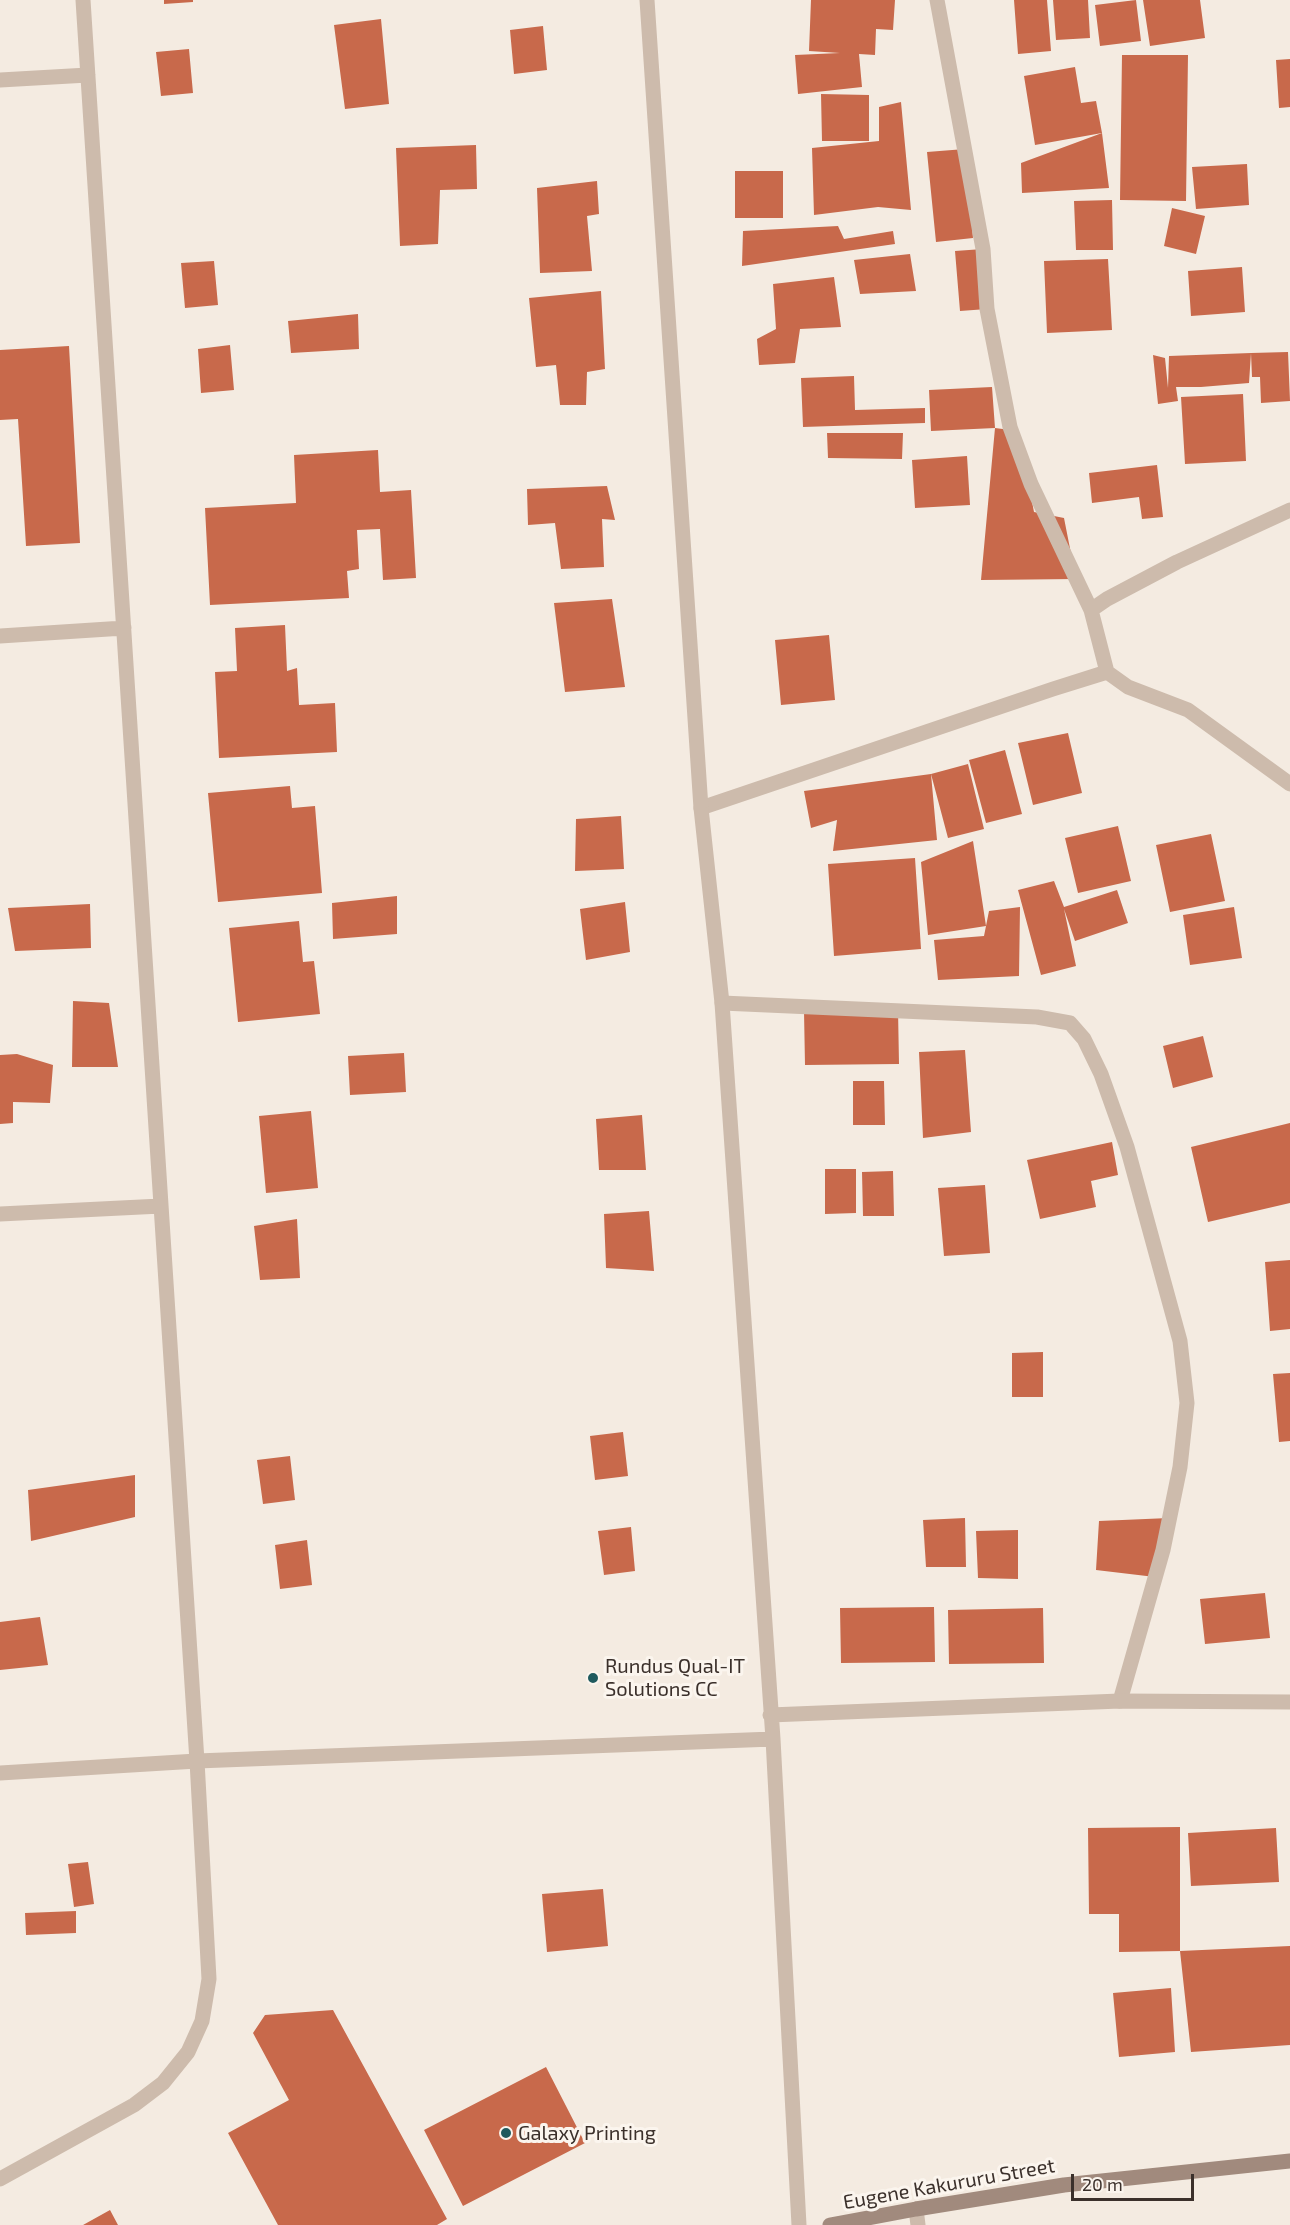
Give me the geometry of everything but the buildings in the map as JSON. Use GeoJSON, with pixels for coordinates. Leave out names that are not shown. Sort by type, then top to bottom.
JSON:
{"type":"FeatureCollection","features":[{"type":"Feature","properties":{"kind":"main road","name":"Eugene Kakururu Street"},"geometry":{"type":"LineString","coordinates":[[830,2225],[1064,2185],[1290,2161]]}},
{"type":"Feature","properties":{"kind":"street"},"geometry":{"type":"LineString","coordinates":[[0,2179],[134,2105],[163,2084],[188,2052],[202,2021],[209,1979],[197,1761],[83,0]]}},
{"type":"Feature","properties":{"kind":"street"},"geometry":{"type":"LineString","coordinates":[[647,0],[701,808],[722,1003],[773,1739],[799,2225]]}},
{"type":"Feature","properties":{"kind":"street"},"geometry":{"type":"LineString","coordinates":[[937,0],[983,249],[987,309],[1010,427],[1031,484],[1091,610],[1107,672],[1128,687],[1188,710],[1290,784]]}},
{"type":"Feature","properties":{"kind":"street"},"geometry":{"type":"LineString","coordinates":[[0,80],[88,75]]}},
{"type":"Feature","properties":{"kind":"street"},"geometry":{"type":"LineString","coordinates":[[1091,610],[1177,562],[1290,510]]}},
{"type":"Feature","properties":{"kind":"street"},"geometry":{"type":"LineString","coordinates":[[0,636],[124,628]]}},
{"type":"Feature","properties":{"kind":"street"},"geometry":{"type":"LineString","coordinates":[[701,808],[1107,672]]}},
{"type":"Feature","properties":{"kind":"street"},"geometry":{"type":"LineString","coordinates":[[722,1003],[1037,1017],[1070,1023],[1084,1039],[1101,1074],[1127,1147],[1180,1341],[1187,1403],[1180,1467],[1163,1550],[1120,1701]]}},
{"type":"Feature","properties":{"kind":"street"},"geometry":{"type":"LineString","coordinates":[[0,1214],[161,1206]]}},
{"type":"Feature","properties":{"kind":"street"},"geometry":{"type":"LineString","coordinates":[[771,1715],[1120,1701],[1290,1702]]}},
{"type":"Feature","properties":{"kind":"street"},"geometry":{"type":"LineString","coordinates":[[0,1773],[197,1761],[773,1739]]}},
{"type":"Feature","properties":{"kind":"street"},"geometry":{"type":"LineString","coordinates":[[915,2209],[918,2225]]}},
{"type":"Feature","properties":{"kind":"place","name":"Rundus Qual-IT Solutions CC"},"geometry":{"type":"Point","coordinates":[593,1678]}},
{"type":"Feature","properties":{"kind":"place","name":"Galaxy Printing"},"geometry":{"type":"Point","coordinates":[506,2133]}}]}
